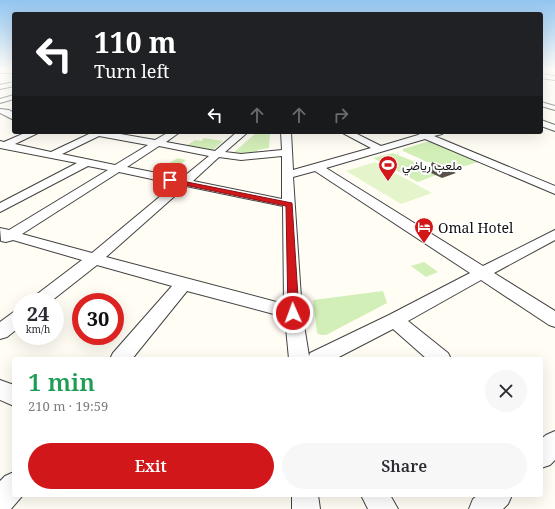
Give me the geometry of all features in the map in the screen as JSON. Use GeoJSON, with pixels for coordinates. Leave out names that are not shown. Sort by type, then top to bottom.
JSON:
{"type":"FeatureCollection","features":[{"type":"Feature","properties":{"kind":"street"},"geometry":{"type":"LineString","coordinates":[[0,101],[12,97]]}},
{"type":"Feature","properties":{"kind":"street"},"geometry":{"type":"LineString","coordinates":[[543,105],[555,108]]}},
{"type":"Feature","properties":{"kind":"street"},"geometry":{"type":"LineString","coordinates":[[0,111],[6,112],[12,116]]}},
{"type":"Feature","properties":{"kind":"street"},"geometry":{"type":"LineString","coordinates":[[0,122],[12,118]]}},
{"type":"Feature","properties":{"kind":"street"},"geometry":{"type":"LineString","coordinates":[[543,124],[555,128]]}},
{"type":"Feature","properties":{"kind":"street"},"geometry":{"type":"LineString","coordinates":[[2,145],[30,134]]}},
{"type":"Feature","properties":{"kind":"street"},"geometry":{"type":"LineString","coordinates":[[52,155],[93,134]]}},
{"type":"Feature","properties":{"kind":"street"},"geometry":{"type":"LineString","coordinates":[[108,134],[241,157],[287,152]]}},
{"type":"Feature","properties":{"kind":"street"},"geometry":{"type":"LineString","coordinates":[[4,236],[173,134]]}},
{"type":"Feature","properties":{"kind":"street"},"geometry":{"type":"LineString","coordinates":[[50,293],[94,259],[241,134]]}},
{"type":"Feature","properties":{"kind":"street"},"geometry":{"type":"LineString","coordinates":[[286,134],[293,313],[298,357]]}},
{"type":"Feature","properties":{"kind":"street"},"geometry":{"type":"LineString","coordinates":[[350,134],[380,149]]}},
{"type":"Feature","properties":{"kind":"street"},"geometry":{"type":"LineString","coordinates":[[288,175],[380,149],[421,134],[555,190]]}},
{"type":"Feature","properties":{"kind":"street"},"geometry":{"type":"LineString","coordinates":[[2,145],[289,204]]}},
{"type":"Feature","properties":{"kind":"street"},"geometry":{"type":"LineString","coordinates":[[0,208],[87,162]]}},
{"type":"Feature","properties":{"kind":"street"},"geometry":{"type":"LineString","coordinates":[[317,167],[555,320]]}},
{"type":"Feature","properties":{"kind":"street"},"geometry":{"type":"LineString","coordinates":[[4,236],[293,313]]}},
{"type":"Feature","properties":{"kind":"street"},"geometry":{"type":"LineString","coordinates":[[321,357],[553,238]]}},
{"type":"Feature","properties":{"kind":"street"},"geometry":{"type":"LineString","coordinates":[[122,357],[183,284]]}},
{"type":"Feature","properties":{"kind":"street"},"geometry":{"type":"LineString","coordinates":[[395,320],[439,357]]}},
{"type":"Feature","properties":{"kind":"street"},"geometry":{"type":"LineString","coordinates":[[0,332],[12,323]]}},
{"type":"Feature","properties":{"kind":"street"},"geometry":{"type":"LineString","coordinates":[[0,389],[12,395]]}},
{"type":"Feature","properties":{"kind":"street"},"geometry":{"type":"LineString","coordinates":[[0,501],[12,487]]}},
{"type":"Feature","properties":{"kind":"street"},"geometry":{"type":"LineString","coordinates":[[305,497],[306,509]]}},
{"type":"Feature","properties":{"kind":"street"},"geometry":{"type":"LineString","coordinates":[[375,497],[384,509]]}},
{"type":"Feature","properties":{"kind":"street"},"geometry":{"type":"LineString","coordinates":[[483,509],[497,497]]}},
{"type":"Feature","properties":{"kind":"green space"},"geometry":{"type":"Polygon","coordinates":[[[255,134],[270,134],[269,148],[257,150],[259,153],[242,156],[232,154],[255,134]]]}},
{"type":"Feature","properties":{"kind":"green space"},"geometry":{"type":"Polygon","coordinates":[[[204,138],[223,141],[212,151],[186,146],[195,140],[201,141],[204,138]]]}},
{"type":"Feature","properties":{"kind":"green space"},"geometry":{"type":"Polygon","coordinates":[[[430,141],[478,162],[452,170],[436,162],[427,162],[403,151],[403,149],[430,141]]]}},
{"type":"Feature","properties":{"kind":"green space"},"geometry":{"type":"Polygon","coordinates":[[[393,153],[420,164],[418,166],[436,175],[418,182],[373,158],[393,153]]]}},
{"type":"Feature","properties":{"kind":"green space"},"geometry":{"type":"Polygon","coordinates":[[[178,158],[186,160],[165,176],[152,173],[178,158]]]}},
{"type":"Feature","properties":{"kind":"green space","name":"ملعب رياضي"},"geometry":{"type":"Polygon","coordinates":[[[375,162],[432,193],[401,204],[346,171],[375,162]]]}},
{"type":"Feature","properties":{"kind":"green space"},"geometry":{"type":"Polygon","coordinates":[[[424,262],[438,272],[426,277],[411,266],[424,262]]]}},
{"type":"Feature","properties":{"kind":"green space"},"geometry":{"type":"Polygon","coordinates":[[[383,291],[387,303],[326,335],[317,333],[313,300],[383,291]]]}},
{"type":"Feature","properties":{"kind":"building"},"geometry":{"type":"Polygon","coordinates":[[[432,162],[456,173],[442,178],[429,172],[432,162]]]}},
{"type":"Feature","properties":{"kind":"place","name":"ملعب رياضي"},"geometry":{"type":"Point","coordinates":[388,182]}},
{"type":"Feature","properties":{"kind":"place","name":"Omal Hotel"},"geometry":{"type":"Point","coordinates":[424,244]}},
{"type":"Feature","properties":{"kind":"route"},"geometry":{"type":"LineString","coordinates":[[170,180],[289,204],[293,313]]}}]}
